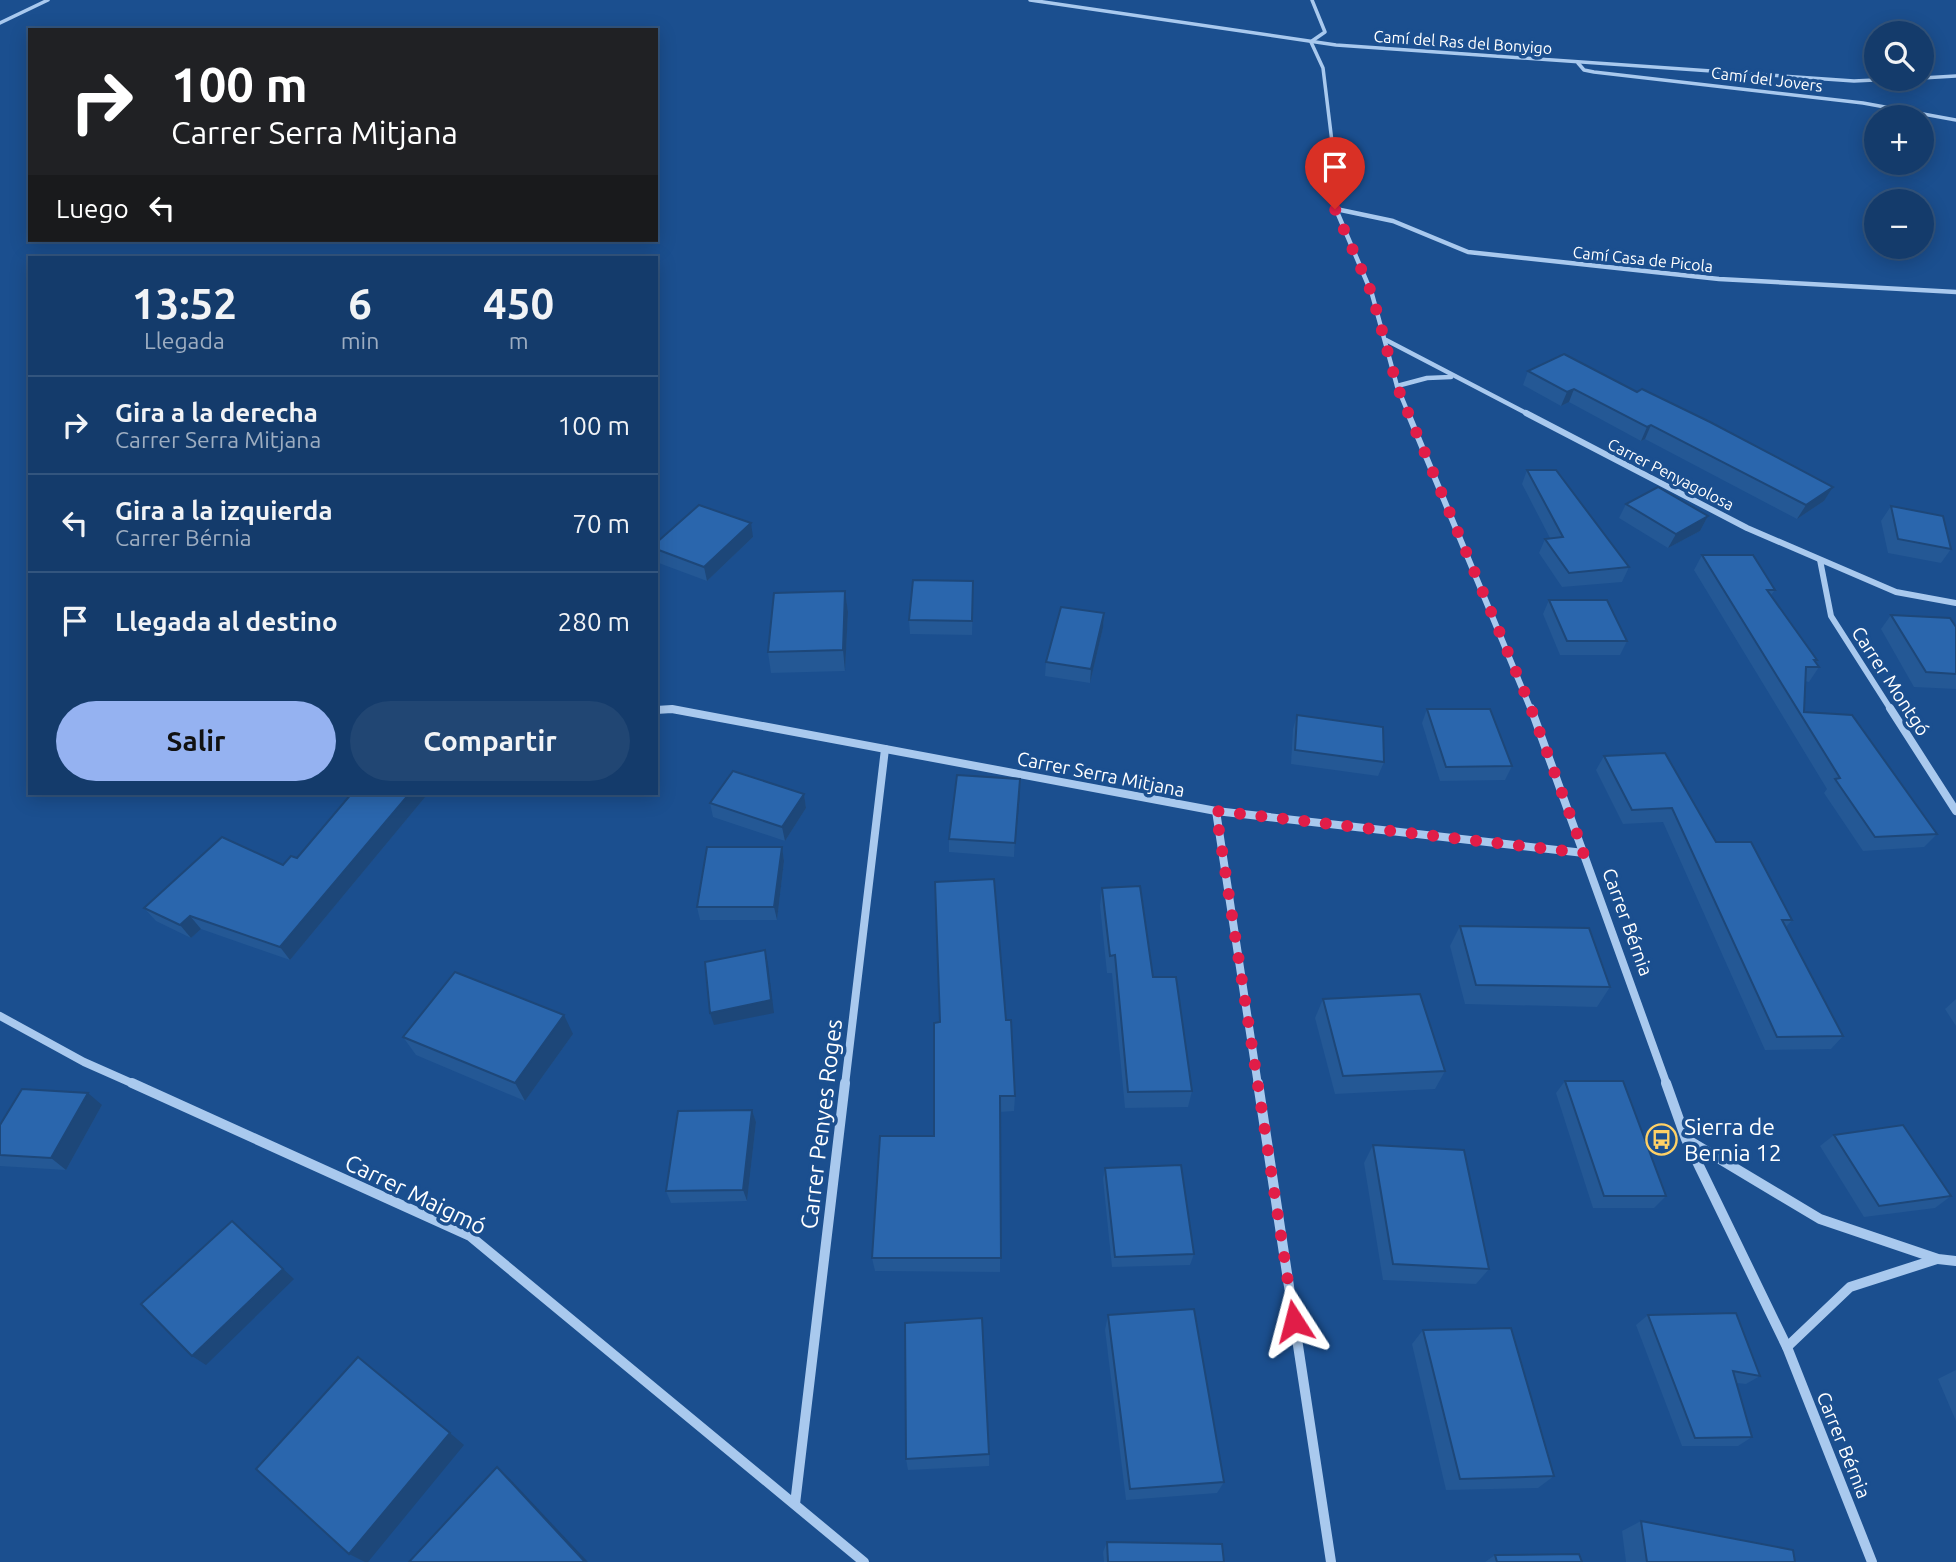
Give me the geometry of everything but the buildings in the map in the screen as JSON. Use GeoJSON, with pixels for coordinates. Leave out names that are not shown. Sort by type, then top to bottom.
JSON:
{"type":"FeatureCollection","features":[{"type":"Feature","properties":{"kind":"street"},"geometry":{"type":"LineString","coordinates":[[0,23],[48,0]]}},
{"type":"Feature","properties":{"kind":"street","name":"Camí del Ras del Bonyigo"},"geometry":{"type":"LineString","coordinates":[[1030,0],[1311,41],[1578,63],[1864,81]]}},
{"type":"Feature","properties":{"kind":"street"},"geometry":{"type":"LineString","coordinates":[[1312,0],[1325,32],[1311,41],[1323,68],[1338,178],[1332,200],[1335,209]]}},
{"type":"Feature","properties":{"kind":"street","name":"Camí del Jovers"},"geometry":{"type":"LineString","coordinates":[[1578,63],[1584,70],[1594,72],[1863,103],[1956,120]]}},
{"type":"Feature","properties":{"kind":"street"},"geometry":{"type":"LineString","coordinates":[[1934,77],[1956,76]]}},
{"type":"Feature","properties":{"kind":"street","name":"Camí Casa de Picola"},"geometry":{"type":"LineString","coordinates":[[1335,209],[1393,220],[1468,253],[1718,279],[1956,292]]}},
{"type":"Feature","properties":{"kind":"street","name":"Carrer Bérnia"},"geometry":{"type":"LineString","coordinates":[[1335,209],[1372,294],[1397,386],[1529,703],[1686,1139],[1787,1347],[1872,1562]]}},
{"type":"Feature","properties":{"kind":"street","name":"Carrer Penyagolosa"},"geometry":{"type":"LineString","coordinates":[[1386,340],[1746,528],[1896,592],[1956,603]]}},
{"type":"Feature","properties":{"kind":"street"},"geometry":{"type":"LineString","coordinates":[[1397,386],[1427,378],[1455,377]]}},
{"type":"Feature","properties":{"kind":"street","name":"Carrer Montgó"},"geometry":{"type":"LineString","coordinates":[[1820,560],[1831,616],[1956,811]]}},
{"type":"Feature","properties":{"kind":"street","name":"Carrer Serra Mitjana"},"geometry":{"type":"LineString","coordinates":[[658,710],[672,709],[1216,811],[1584,853]]}},
{"type":"Feature","properties":{"kind":"street","name":"Carrer Penyes Roges"},"geometry":{"type":"LineString","coordinates":[[795,1504],[885,749]]}},
{"type":"Feature","properties":{"kind":"street"},"geometry":{"type":"LineString","coordinates":[[1216,811],[1331,1562]]}},
{"type":"Feature","properties":{"kind":"street","name":"Carrer Maigmó"},"geometry":{"type":"LineString","coordinates":[[0,1016],[84,1062],[470,1236],[864,1562]]}},
{"type":"Feature","properties":{"kind":"street"},"geometry":{"type":"LineString","coordinates":[[1686,1139],[1820,1219],[1938,1259],[1956,1261]]}},
{"type":"Feature","properties":{"kind":"street"},"geometry":{"type":"LineString","coordinates":[[1787,1347],[1850,1287],[1938,1259]]}},
{"type":"Feature","properties":{"kind":"place","name":"Sierra de Bernia 12"},"geometry":{"type":"Point","coordinates":[1661,1139]}},
{"type":"Feature","properties":{"kind":"route"},"geometry":{"type":"LineString","coordinates":[[1294,1321],[1216,811],[1584,853],[1529,703],[1397,386],[1372,294],[1335,209]]}}]}
